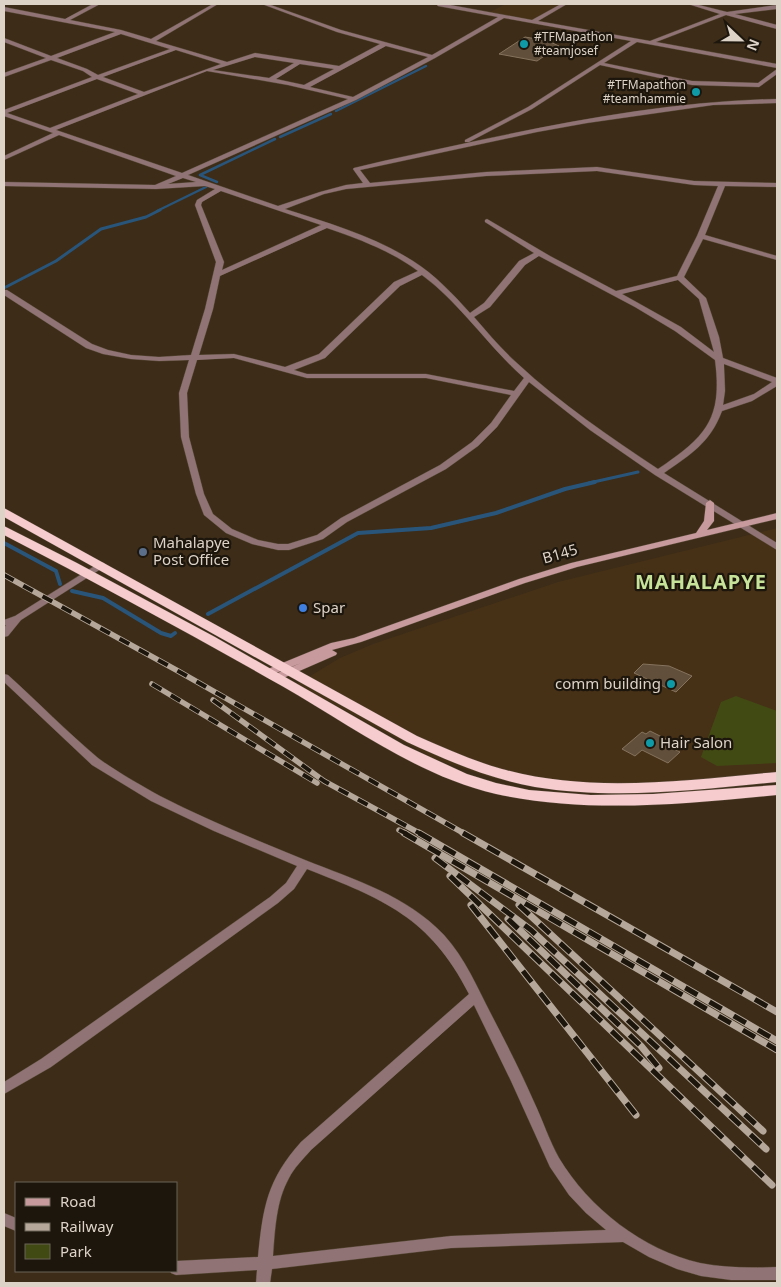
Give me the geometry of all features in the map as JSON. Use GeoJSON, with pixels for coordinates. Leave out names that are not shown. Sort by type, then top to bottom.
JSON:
{"type":"FeatureCollection","features":[{"type":"Feature","properties":{"kind":"highway"},"geometry":{"type":"LineString","coordinates":[[4,512],[101,565],[280,672],[399,749],[427,764],[460,778],[528,795],[584,800],[642,801],[777,790]]}},
{"type":"Feature","properties":{"kind":"highway"},"geometry":{"type":"LineString","coordinates":[[4,530],[412,739],[470,764],[502,774],[535,781],[584,787],[639,788],[777,777]]}},
{"type":"Feature","properties":{"kind":"main road"},"geometry":{"type":"LineString","coordinates":[[699,535],[709,521],[710,503]]}},
{"type":"Feature","properties":{"kind":"main road","name":"B145"},"geometry":{"type":"LineString","coordinates":[[280,672],[357,640],[522,581],[574,565],[777,516]]}},
{"type":"Feature","properties":{"kind":"street"},"geometry":{"type":"LineString","coordinates":[[67,20],[96,4]]}},
{"type":"Feature","properties":{"kind":"street"},"geometry":{"type":"LineString","coordinates":[[153,40],[216,4]]}},
{"type":"Feature","properties":{"kind":"street"},"geometry":{"type":"LineString","coordinates":[[264,4],[339,31],[433,56]]}},
{"type":"Feature","properties":{"kind":"street"},"geometry":{"type":"LineString","coordinates":[[438,4],[777,66]]}},
{"type":"Feature","properties":{"kind":"street"},"geometry":{"type":"LineString","coordinates":[[533,21],[565,4]]}},
{"type":"Feature","properties":{"kind":"street"},"geometry":{"type":"LineString","coordinates":[[690,4],[777,27]]}},
{"type":"Feature","properties":{"kind":"street"},"geometry":{"type":"LineString","coordinates":[[651,43],[724,14],[777,7]]}},
{"type":"Feature","properties":{"kind":"street"},"geometry":{"type":"LineString","coordinates":[[4,9],[122,32],[153,40],[228,65]]}},
{"type":"Feature","properties":{"kind":"street"},"geometry":{"type":"LineString","coordinates":[[156,187],[354,99],[502,16]]}},
{"type":"Feature","properties":{"kind":"street"},"geometry":{"type":"LineString","coordinates":[[4,75],[122,32]]}},
{"type":"Feature","properties":{"kind":"street"},"geometry":{"type":"LineString","coordinates":[[4,40],[86,70],[96,77],[144,94]]}},
{"type":"Feature","properties":{"kind":"street"},"geometry":{"type":"LineString","coordinates":[[452,148],[530,108],[602,64],[636,40]]}},
{"type":"Feature","properties":{"kind":"street"},"geometry":{"type":"LineString","coordinates":[[304,87],[385,44]]}},
{"type":"Feature","properties":{"kind":"street"},"geometry":{"type":"LineString","coordinates":[[4,49],[17,45]]}},
{"type":"Feature","properties":{"kind":"street"},"geometry":{"type":"LineString","coordinates":[[4,113],[96,77],[178,48]]}},
{"type":"Feature","properties":{"kind":"street"},"geometry":{"type":"LineString","coordinates":[[4,158],[55,131],[144,94],[206,70],[228,65],[245,57],[255,56],[339,68]]}},
{"type":"Feature","properties":{"kind":"street"},"geometry":{"type":"LineString","coordinates":[[271,80],[299,62]]}},
{"type":"Feature","properties":{"kind":"street"},"geometry":{"type":"LineString","coordinates":[[602,64],[697,83],[759,85],[777,71]]}},
{"type":"Feature","properties":{"kind":"street"},"geometry":{"type":"LineString","coordinates":[[206,70],[271,80],[354,99]]}},
{"type":"Feature","properties":{"kind":"street"},"geometry":{"type":"LineString","coordinates":[[367,184],[356,169],[588,121],[713,102],[777,101]]}},
{"type":"Feature","properties":{"kind":"street"},"geometry":{"type":"LineString","coordinates":[[4,113],[372,243],[411,264],[438,285],[504,356],[565,407],[659,473],[710,503],[777,547]]}},
{"type":"Feature","properties":{"kind":"street"},"geometry":{"type":"LineString","coordinates":[[278,209],[322,193],[367,184],[486,174],[598,169],[682,182],[722,185],[777,185]]}},
{"type":"Feature","properties":{"kind":"street"},"geometry":{"type":"LineString","coordinates":[[4,184],[156,187],[206,184]]}},
{"type":"Feature","properties":{"kind":"street"},"geometry":{"type":"LineString","coordinates":[[616,293],[680,277],[701,236],[722,185]]}},
{"type":"Feature","properties":{"kind":"street"},"geometry":{"type":"LineString","coordinates":[[220,189],[203,197],[199,200],[198,204],[220,257],[217,275],[184,393],[185,437],[200,494],[209,515],[229,531],[255,542],[278,547],[289,546],[320,537],[376,501],[443,466],[485,436],[528,378]]}},
{"type":"Feature","properties":{"kind":"street"},"geometry":{"type":"LineString","coordinates":[[487,221],[539,253],[616,293],[678,329],[720,360],[777,382]]}},
{"type":"Feature","properties":{"kind":"street"},"geometry":{"type":"LineString","coordinates":[[217,275],[325,226]]}},
{"type":"Feature","properties":{"kind":"street"},"geometry":{"type":"LineString","coordinates":[[701,236],[777,258]]}},
{"type":"Feature","properties":{"kind":"street"},"geometry":{"type":"LineString","coordinates":[[469,317],[488,305],[522,263],[539,253]]}},
{"type":"Feature","properties":{"kind":"street"},"geometry":{"type":"LineString","coordinates":[[285,370],[322,356],[397,284],[422,272]]}},
{"type":"Feature","properties":{"kind":"street"},"geometry":{"type":"LineString","coordinates":[[659,473],[703,440],[718,409],[722,387],[720,360],[714,329],[702,298],[680,277]]}},
{"type":"Feature","properties":{"kind":"street"},"geometry":{"type":"LineString","coordinates":[[4,292],[89,346],[131,357],[193,358],[214,355],[234,356],[307,376],[426,376],[516,394]]}},
{"type":"Feature","properties":{"kind":"street"},"geometry":{"type":"LineString","coordinates":[[767,379],[777,374]]}},
{"type":"Feature","properties":{"kind":"street"},"geometry":{"type":"LineString","coordinates":[[718,409],[740,404],[770,388],[777,382]]}},
{"type":"Feature","properties":{"kind":"street"},"geometry":{"type":"LineString","coordinates":[[4,623],[18,618],[101,565]]}},
{"type":"Feature","properties":{"kind":"street"},"geometry":{"type":"LineString","coordinates":[[4,634],[18,618]]}},
{"type":"Feature","properties":{"kind":"street"},"geometry":{"type":"LineString","coordinates":[[4,676],[39,711],[96,762],[155,798],[218,828],[374,892],[401,905],[414,915],[441,940],[454,956],[508,1058],[548,1149],[560,1171],[576,1192],[624,1236],[668,1261],[724,1274],[777,1274]]}},
{"type":"Feature","properties":{"kind":"street"},"geometry":{"type":"LineString","coordinates":[[4,687],[39,711]]}},
{"type":"Feature","properties":{"kind":"street"},"geometry":{"type":"LineString","coordinates":[[4,1089],[46,1063],[274,900],[290,886],[304,864]]}},
{"type":"Feature","properties":{"kind":"street"},"geometry":{"type":"LineString","coordinates":[[263,1283],[270,1220],[279,1186],[283,1176],[297,1156],[341,1114],[475,996]]}},
{"type":"Feature","properties":{"kind":"street"},"geometry":{"type":"LineString","coordinates":[[178,1268],[265,1263],[451,1242],[624,1236]]}},
{"type":"Feature","properties":{"kind":"shaded area"},"geometry":{"type":"Polygon","coordinates":[[[506,4],[565,4],[533,21],[488,13],[506,4]]]}},
{"type":"Feature","properties":{"kind":"shaded area"},"geometry":{"type":"Polygon","coordinates":[[[777,528],[777,777],[693,791],[626,790],[546,785],[492,778],[435,759],[297,684],[340,658],[373,644],[558,582],[777,528]]]}},
{"type":"Feature","properties":{"kind":"green space"},"geometry":{"type":"Polygon","coordinates":[[[736,696],[777,711],[777,763],[717,766],[701,757],[721,702],[736,696]]]}},
{"type":"Feature","properties":{"kind":"building"},"geometry":{"type":"Polygon","coordinates":[[[525,37],[548,41],[559,46],[537,61],[499,54],[525,37]]]}},
{"type":"Feature","properties":{"kind":"building","name":"comm building"},"geometry":{"type":"Polygon","coordinates":[[[643,664],[669,666],[692,676],[676,692],[634,673],[643,664]]]}},
{"type":"Feature","properties":{"kind":"building","name":"Hair Salon"},"geometry":{"type":"Polygon","coordinates":[[[650,731],[668,740],[664,744],[680,752],[668,763],[642,750],[635,756],[622,749],[642,732],[646,734],[650,731]]]}},
{"type":"Feature","properties":{"kind":"waterway"},"geometry":{"type":"LineString","coordinates":[[336,111],[426,66]]}},
{"type":"Feature","properties":{"kind":"waterway"},"geometry":{"type":"LineString","coordinates":[[280,137],[331,114]]}},
{"type":"Feature","properties":{"kind":"waterway"},"geometry":{"type":"LineString","coordinates":[[217,182],[200,175],[275,139]]}},
{"type":"Feature","properties":{"kind":"waterway"},"geometry":{"type":"LineString","coordinates":[[157,211],[206,187]]}},
{"type":"Feature","properties":{"kind":"waterway"},"geometry":{"type":"LineString","coordinates":[[4,288],[56,261],[101,229],[146,217],[160,210]]}},
{"type":"Feature","properties":{"kind":"waterway"},"geometry":{"type":"LineString","coordinates":[[589,483],[638,472]]}},
{"type":"Feature","properties":{"kind":"waterway"},"geometry":{"type":"LineString","coordinates":[[208,614],[358,533],[431,528],[496,513],[565,489],[595,482]]}},
{"type":"Feature","properties":{"kind":"waterway"},"geometry":{"type":"LineString","coordinates":[[4,543],[56,571],[60,584]]}},
{"type":"Feature","properties":{"kind":"waterway"},"geometry":{"type":"LineString","coordinates":[[72,591],[103,598],[161,633],[171,636],[175,633]]}},
{"type":"Feature","properties":{"kind":"railway"},"geometry":{"type":"LineString","coordinates":[[4,575],[178,671],[465,834]]}},
{"type":"Feature","properties":{"kind":"railway"},"geometry":{"type":"LineString","coordinates":[[152,684],[317,783]]}},
{"type":"Feature","properties":{"kind":"railway"},"geometry":{"type":"LineString","coordinates":[[213,700],[324,781],[421,834]]}},
{"type":"Feature","properties":{"kind":"railway"},"geometry":{"type":"LineString","coordinates":[[399,830],[407,834]]}},
{"type":"Feature","properties":{"kind":"railway"},"geometry":{"type":"LineString","coordinates":[[404,833],[777,1050]]}},
{"type":"Feature","properties":{"kind":"railway"},"geometry":{"type":"LineString","coordinates":[[419,833],[777,1041]]}},
{"type":"Feature","properties":{"kind":"railway"},"geometry":{"type":"LineString","coordinates":[[463,833],[777,1012]]}},
{"type":"Feature","properties":{"kind":"railway"},"geometry":{"type":"LineString","coordinates":[[435,858],[531,930],[766,1149]]}},
{"type":"Feature","properties":{"kind":"railway"},"geometry":{"type":"LineString","coordinates":[[450,876],[772,1185]]}},
{"type":"Feature","properties":{"kind":"railway"},"geometry":{"type":"LineString","coordinates":[[471,905],[636,1115]]}},
{"type":"Feature","properties":{"kind":"railway"},"geometry":{"type":"LineString","coordinates":[[519,905],[763,1131]]}},
{"type":"Feature","properties":{"kind":"railway"},"geometry":{"type":"LineString","coordinates":[[508,919],[641,1046],[659,1068]]}},
{"type":"Feature","properties":{"kind":"place","name":"#TFMapathon #teamjosef"},"geometry":{"type":"Point","coordinates":[524,44]}},
{"type":"Feature","properties":{"kind":"place","name":"#TFMapathon #teamhammie"},"geometry":{"type":"Point","coordinates":[696,92]}},
{"type":"Feature","properties":{"kind":"place","name":"Mahalapye Post Office"},"geometry":{"type":"Point","coordinates":[143,552]}},
{"type":"Feature","properties":{"kind":"place","name":"Spar"},"geometry":{"type":"Point","coordinates":[303,608]}},
{"type":"Feature","properties":{"kind":"place","name":"comm building"},"geometry":{"type":"Point","coordinates":[671,684]}},
{"type":"Feature","properties":{"kind":"place","name":"Hair Salon"},"geometry":{"type":"Point","coordinates":[650,743]}},
{"type":"Feature","properties":{"kind":"district","name":"MAHALAPYE"},"geometry":{"type":"Point","coordinates":[701,582]}}]}
